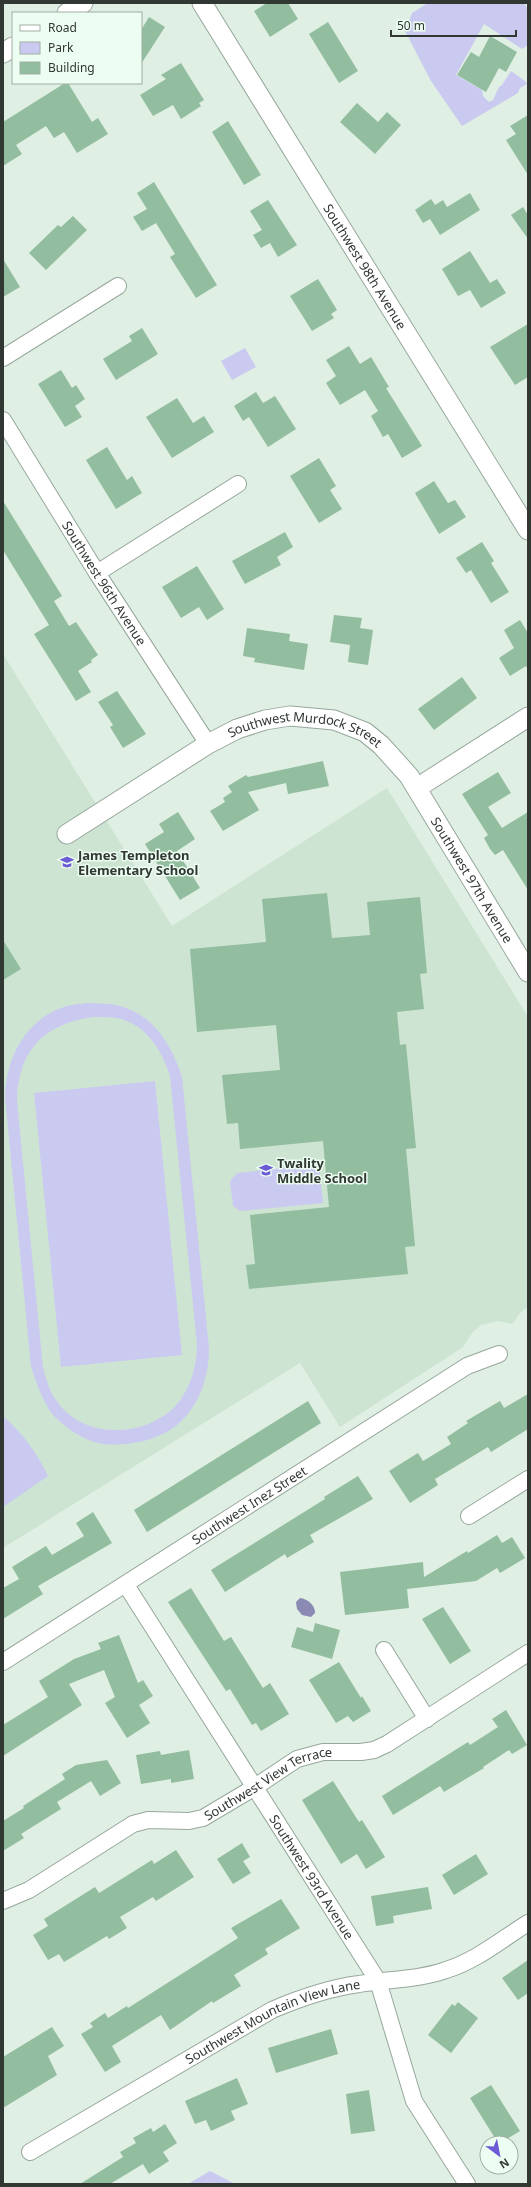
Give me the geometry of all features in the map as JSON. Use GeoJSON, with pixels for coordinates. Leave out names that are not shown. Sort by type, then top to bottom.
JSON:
{"type":"FeatureCollection","features":[{"type":"Feature","properties":{"kind":"street"},"geometry":{"type":"LineString","coordinates":[[69,12],[83,3]]}},
{"type":"Feature","properties":{"kind":"street","name":"Southwest 98th Avenue"},"geometry":{"type":"LineString","coordinates":[[202,3],[528,530]]}},
{"type":"Feature","properties":{"kind":"street"},"geometry":{"type":"LineString","coordinates":[[3,53],[12,48]]}},
{"type":"Feature","properties":{"kind":"street"},"geometry":{"type":"LineString","coordinates":[[3,358],[118,286]]}},
{"type":"Feature","properties":{"kind":"street","name":"Southwest 96th Avenue"},"geometry":{"type":"LineString","coordinates":[[3,420],[97,573],[208,744]]}},
{"type":"Feature","properties":{"kind":"street"},"geometry":{"type":"LineString","coordinates":[[97,573],[238,484]]}},
{"type":"Feature","properties":{"kind":"street","name":"Southwest Murdock Street"},"geometry":{"type":"LineString","coordinates":[[67,834],[208,744],[237,729],[265,720],[306,716],[334,720],[365,732],[382,745],[409,776],[417,788]]}},
{"type":"Feature","properties":{"kind":"street"},"geometry":{"type":"LineString","coordinates":[[417,788],[528,717]]}},
{"type":"Feature","properties":{"kind":"street","name":"Southwest 97th Avenue"},"geometry":{"type":"LineString","coordinates":[[417,788],[528,972]]}},
{"type":"Feature","properties":{"kind":"street","name":"Southwest Inez Street"},"geometry":{"type":"LineString","coordinates":[[3,1662],[126,1585],[467,1366],[499,1354]]}},
{"type":"Feature","properties":{"kind":"street"},"geometry":{"type":"LineString","coordinates":[[469,1516],[528,1479]]}},
{"type":"Feature","properties":{"kind":"street","name":"Southwest 93rd Avenue"},"geometry":{"type":"LineString","coordinates":[[126,1585],[378,1981],[414,2101],[467,2184]]}},
{"type":"Feature","properties":{"kind":"street"},"geometry":{"type":"LineString","coordinates":[[384,1650],[427,1718]]}},
{"type":"Feature","properties":{"kind":"street","name":"Southwest View Terrace"},"geometry":{"type":"LineString","coordinates":[[3,1901],[29,1890],[133,1824],[148,1820],[189,1822],[203,1818],[255,1787],[297,1759],[323,1752],[361,1752],[374,1750],[387,1744],[528,1653]]}},
{"type":"Feature","properties":{"kind":"street","name":"Southwest Mountain View Lane"},"geometry":{"type":"LineString","coordinates":[[30,2152],[272,2010],[300,1998],[378,1981],[429,1975],[448,1970],[465,1962],[528,1923]]}},
{"type":"Feature","properties":{"kind":"shaded area","name":"Twality Middle School"},"geometry":{"type":"Polygon","coordinates":[[[3,654],[172,926],[387,788],[528,1017],[528,1307],[521,1312],[512,1324],[498,1321],[481,1325],[472,1333],[463,1347],[340,1427],[300,1363],[3,1548],[3,654]]]}},
{"type":"Feature","properties":{"kind":"shaded area"},"geometry":{"type":"Polygon","coordinates":[[[300,1598],[308,1601],[314,1607],[315,1613],[311,1617],[302,1615],[297,1609],[296,1602],[300,1598]]]}},
{"type":"Feature","properties":{"kind":"green space"},"geometry":{"type":"Polygon","coordinates":[[[428,3],[524,3],[528,9],[528,45],[522,49],[484,24],[456,75],[482,90],[483,96],[489,102],[493,100],[499,87],[511,71],[527,84],[520,88],[518,93],[462,126],[431,81],[405,31],[412,13],[428,3]]]}},
{"type":"Feature","properties":{"kind":"green space"},"geometry":{"type":"Polygon","coordinates":[[[245,348],[256,367],[232,380],[221,361],[245,348]]]}},
{"type":"Feature","properties":{"kind":"green space"},"geometry":{"type":"Polygon","coordinates":[[[89,1003],[120,1006],[132,1010],[143,1017],[160,1033],[178,1065],[182,1077],[209,1348],[209,1359],[202,1389],[192,1408],[178,1424],[171,1430],[153,1438],[133,1443],[112,1445],[88,1440],[60,1422],[50,1411],[41,1395],[31,1367],[5,1097],[9,1068],[20,1042],[28,1031],[38,1021],[50,1013],[67,1006],[89,1003]],[[93,1017],[61,1026],[48,1033],[37,1042],[22,1067],[17,1101],[43,1368],[46,1378],[51,1392],[56,1400],[71,1416],[86,1425],[103,1429],[121,1430],[138,1427],[155,1421],[169,1412],[181,1399],[193,1373],[197,1344],[170,1076],[163,1058],[153,1041],[139,1028],[121,1019],[111,1017],[93,1017]]]}},
{"type":"Feature","properties":{"kind":"green space"},"geometry":{"type":"Polygon","coordinates":[[[155,1081],[182,1355],[61,1367],[34,1093],[155,1081]]]}},
{"type":"Feature","properties":{"kind":"green space"},"geometry":{"type":"Polygon","coordinates":[[[319,1164],[323,1203],[240,1211],[233,1206],[230,1181],[237,1173],[319,1164]]]}},
{"type":"Feature","properties":{"kind":"green space"},"geometry":{"type":"Polygon","coordinates":[[[3,1416],[17,1429],[28,1443],[48,1476],[3,1507],[3,1416]]]}},
{"type":"Feature","properties":{"kind":"green space"},"geometry":{"type":"Polygon","coordinates":[[[210,2171],[235,2184],[188,2184],[210,2171]]]}},
{"type":"Feature","properties":{"kind":"building"},"geometry":{"type":"Polygon","coordinates":[[[267,3],[288,3],[298,19],[270,37],[254,11],[267,3]]]}},
{"type":"Feature","properties":{"kind":"building"},"geometry":{"type":"Polygon","coordinates":[[[149,17],[165,27],[142,62],[142,28],[149,17]]]}},
{"type":"Feature","properties":{"kind":"building"},"geometry":{"type":"Polygon","coordinates":[[[328,22],[358,71],[339,83],[309,34],[328,22]]]}},
{"type":"Feature","properties":{"kind":"building"},"geometry":{"type":"Polygon","coordinates":[[[490,36],[517,52],[506,72],[499,68],[486,92],[457,75],[471,52],[479,57],[490,36]]]}},
{"type":"Feature","properties":{"kind":"building"},"geometry":{"type":"Polygon","coordinates":[[[181,63],[204,100],[199,103],[201,106],[181,119],[173,105],[153,116],[140,95],[166,79],[161,75],[181,63]]]}},
{"type":"Feature","properties":{"kind":"building"},"geometry":{"type":"Polygon","coordinates":[[[63,84],[69,84],[92,122],[98,118],[108,134],[77,153],[64,132],[54,138],[46,126],[16,145],[22,154],[3,166],[3,122],[63,84]]]}},
{"type":"Feature","properties":{"kind":"building"},"geometry":{"type":"Polygon","coordinates":[[[357,103],[378,122],[387,112],[401,125],[375,154],[340,122],[357,103]]]}},
{"type":"Feature","properties":{"kind":"building"},"geometry":{"type":"Polygon","coordinates":[[[528,115],[528,175],[506,140],[516,134],[510,126],[528,115]]]}},
{"type":"Feature","properties":{"kind":"building"},"geometry":{"type":"Polygon","coordinates":[[[228,121],[261,175],[244,185],[212,132],[228,121]]]}},
{"type":"Feature","properties":{"kind":"building"},"geometry":{"type":"Polygon","coordinates":[[[154,182],[217,285],[196,298],[170,257],[175,254],[156,223],[142,231],[133,217],[147,209],[137,193],[154,182]]]}},
{"type":"Feature","properties":{"kind":"building"},"geometry":{"type":"Polygon","coordinates":[[[470,193],[480,210],[440,235],[430,219],[423,223],[415,210],[431,199],[435,205],[443,200],[447,207],[470,193]]]}},
{"type":"Feature","properties":{"kind":"building"},"geometry":{"type":"Polygon","coordinates":[[[268,200],[297,245],[278,257],[270,243],[261,248],[253,235],[262,230],[250,211],[268,200]]]}},
{"type":"Feature","properties":{"kind":"building"},"geometry":{"type":"Polygon","coordinates":[[[523,207],[528,215],[528,239],[511,215],[523,207]]]}},
{"type":"Feature","properties":{"kind":"building"},"geometry":{"type":"Polygon","coordinates":[[[73,216],[87,230],[46,270],[29,253],[58,225],[61,227],[73,216]]]}},
{"type":"Feature","properties":{"kind":"building"},"geometry":{"type":"Polygon","coordinates":[[[470,251],[490,283],[497,279],[506,293],[481,308],[470,290],[458,296],[442,269],[470,251]]]}},
{"type":"Feature","properties":{"kind":"building"},"geometry":{"type":"Polygon","coordinates":[[[3,259],[20,287],[3,297],[3,259]]]}},
{"type":"Feature","properties":{"kind":"building"},"geometry":{"type":"Polygon","coordinates":[[[318,279],[337,310],[331,314],[334,318],[312,331],[290,296],[318,279]]]}},
{"type":"Feature","properties":{"kind":"building"},"geometry":{"type":"Polygon","coordinates":[[[528,324],[528,377],[515,385],[490,347],[528,324]]]}},
{"type":"Feature","properties":{"kind":"building"},"geometry":{"type":"Polygon","coordinates":[[[142,328],[158,354],[116,380],[103,359],[132,341],[129,336],[142,328]]]}},
{"type":"Feature","properties":{"kind":"building"},"geometry":{"type":"Polygon","coordinates":[[[349,346],[360,364],[371,357],[389,387],[386,388],[422,446],[402,458],[388,434],[383,437],[371,416],[378,411],[365,390],[340,405],[326,383],[336,376],[326,360],[349,346]]]}},
{"type":"Feature","properties":{"kind":"building"},"geometry":{"type":"Polygon","coordinates":[[[61,370],[72,388],[76,385],[85,399],[75,406],[82,417],[65,427],[38,384],[61,370]]]}},
{"type":"Feature","properties":{"kind":"building"},"geometry":{"type":"Polygon","coordinates":[[[256,392],[263,403],[275,396],[296,429],[268,447],[249,417],[243,421],[234,406],[256,392]]]}},
{"type":"Feature","properties":{"kind":"building"},"geometry":{"type":"Polygon","coordinates":[[[177,398],[193,423],[204,416],[214,432],[172,458],[146,417],[177,398]]]}},
{"type":"Feature","properties":{"kind":"building"},"geometry":{"type":"Polygon","coordinates":[[[107,447],[127,480],[132,476],[142,493],[116,509],[86,460],[107,447]]]}},
{"type":"Feature","properties":{"kind":"building"},"geometry":{"type":"Polygon","coordinates":[[[319,458],[336,486],[330,490],[342,509],[319,523],[290,476],[319,458]]]}},
{"type":"Feature","properties":{"kind":"building"},"geometry":{"type":"Polygon","coordinates":[[[434,481],[448,503],[455,500],[466,517],[439,534],[415,493],[434,481]]]}},
{"type":"Feature","properties":{"kind":"building"},"geometry":{"type":"Polygon","coordinates":[[[3,501],[62,596],[54,601],[69,626],[76,622],[98,655],[91,660],[92,662],[78,671],[91,692],[76,701],[34,634],[49,625],[3,550],[3,501]]]}},
{"type":"Feature","properties":{"kind":"building"},"geometry":{"type":"Polygon","coordinates":[[[285,532],[293,547],[277,557],[281,565],[245,584],[232,561],[285,532]]]}},
{"type":"Feature","properties":{"kind":"building"},"geometry":{"type":"Polygon","coordinates":[[[482,542],[494,561],[491,563],[509,592],[491,603],[471,570],[466,573],[456,558],[482,542]]]}},
{"type":"Feature","properties":{"kind":"building"},"geometry":{"type":"Polygon","coordinates":[[[197,566],[224,609],[207,620],[199,607],[181,618],[162,587],[197,566]]]}},
{"type":"Feature","properties":{"kind":"building"},"geometry":{"type":"Polygon","coordinates":[[[334,615],[362,618],[360,628],[373,630],[368,665],[348,662],[350,645],[330,642],[334,615]]]}},
{"type":"Feature","properties":{"kind":"building"},"geometry":{"type":"Polygon","coordinates":[[[520,620],[528,633],[528,670],[526,666],[510,676],[499,658],[514,648],[504,630],[520,620]]]}},
{"type":"Feature","properties":{"kind":"building"},"geometry":{"type":"Polygon","coordinates":[[[247,628],[290,634],[289,641],[308,644],[304,670],[254,662],[255,658],[243,656],[247,628]]]}},
{"type":"Feature","properties":{"kind":"building"},"geometry":{"type":"Polygon","coordinates":[[[462,677],[477,698],[434,730],[418,709],[462,677]]]}},
{"type":"Feature","properties":{"kind":"building"},"geometry":{"type":"Polygon","coordinates":[[[117,691],[146,734],[123,748],[110,727],[113,725],[98,702],[117,691]]]}},
{"type":"Feature","properties":{"kind":"building"},"geometry":{"type":"Polygon","coordinates":[[[323,761],[329,786],[288,794],[286,783],[248,792],[259,810],[223,831],[210,811],[225,802],[223,798],[232,792],[228,786],[246,775],[248,777],[323,761]]]}},
{"type":"Feature","properties":{"kind":"building"},"geometry":{"type":"Polygon","coordinates":[[[498,772],[511,793],[488,807],[502,828],[528,812],[528,890],[503,850],[495,855],[490,849],[484,838],[488,835],[462,794],[498,772]]]}},
{"type":"Feature","properties":{"kind":"building"},"geometry":{"type":"Polygon","coordinates":[[[178,812],[195,839],[177,851],[200,888],[180,900],[145,844],[164,832],[159,824],[178,812]]]}},
{"type":"Feature","properties":{"kind":"building"},"geometry":{"type":"Polygon","coordinates":[[[327,893],[332,938],[370,935],[367,902],[420,897],[427,973],[420,974],[424,1009],[397,1012],[400,1045],[406,1044],[416,1148],[406,1149],[415,1246],[405,1247],[408,1274],[249,1289],[246,1265],[255,1264],[250,1215],[329,1207],[323,1141],[240,1149],[238,1123],[227,1124],[222,1075],[280,1070],[276,1025],[197,1032],[190,949],[266,942],[262,899],[327,893]]]}},
{"type":"Feature","properties":{"kind":"building"},"geometry":{"type":"Polygon","coordinates":[[[3,940],[21,969],[3,980],[3,940]]]}},
{"type":"Feature","properties":{"kind":"building"},"geometry":{"type":"Polygon","coordinates":[[[528,1394],[528,1429],[491,1452],[488,1447],[435,1479],[438,1485],[410,1503],[389,1471],[418,1453],[423,1461],[451,1444],[447,1437],[468,1423],[466,1421],[500,1401],[504,1408],[528,1394]]]}},
{"type":"Feature","properties":{"kind":"building"},"geometry":{"type":"Polygon","coordinates":[[[308,1401],[321,1423],[147,1532],[134,1510],[308,1401]]]}},
{"type":"Feature","properties":{"kind":"building"},"geometry":{"type":"Polygon","coordinates":[[[358,1476],[373,1499],[310,1535],[314,1542],[287,1558],[285,1554],[225,1592],[211,1570],[325,1499],[324,1497],[358,1476]]]}},
{"type":"Feature","properties":{"kind":"building"},"geometry":{"type":"Polygon","coordinates":[[[93,1512],[112,1543],[38,1586],[43,1594],[3,1619],[3,1588],[19,1579],[12,1567],[46,1546],[52,1555],[84,1536],[76,1523],[93,1512]]]}},
{"type":"Feature","properties":{"kind":"building"},"geometry":{"type":"Polygon","coordinates":[[[497,1535],[502,1543],[512,1537],[525,1558],[500,1573],[497,1568],[476,1581],[407,1589],[409,1608],[345,1615],[340,1572],[423,1562],[424,1577],[497,1535]]]}},
{"type":"Feature","properties":{"kind":"building"},"geometry":{"type":"Polygon","coordinates":[[[191,1588],[224,1641],[231,1637],[263,1688],[270,1683],[289,1714],[261,1731],[256,1723],[252,1725],[230,1689],[226,1691],[168,1602],[191,1588]]]}},
{"type":"Feature","properties":{"kind":"building"},"geometry":{"type":"Polygon","coordinates":[[[443,1607],[471,1651],[450,1664],[422,1619],[443,1607]]]}},
{"type":"Feature","properties":{"kind":"building"},"geometry":{"type":"Polygon","coordinates":[[[315,1623],[340,1630],[332,1659],[291,1647],[297,1627],[313,1632],[315,1623]]]}},
{"type":"Feature","properties":{"kind":"building"},"geometry":{"type":"Polygon","coordinates":[[[119,1635],[138,1683],[143,1680],[153,1696],[139,1705],[150,1723],[127,1738],[105,1703],[115,1697],[104,1670],[69,1684],[82,1705],[3,1756],[3,1725],[48,1697],[39,1681],[74,1659],[101,1649],[98,1643],[119,1635]]]}},
{"type":"Feature","properties":{"kind":"building"},"geometry":{"type":"Polygon","coordinates":[[[339,1662],[361,1698],[362,1696],[371,1711],[353,1722],[348,1716],[336,1723],[309,1680],[339,1662]]]}},
{"type":"Feature","properties":{"kind":"building"},"geometry":{"type":"Polygon","coordinates":[[[506,1710],[527,1745],[512,1754],[509,1750],[483,1767],[484,1768],[444,1792],[440,1786],[393,1815],[382,1796],[468,1742],[470,1745],[498,1727],[492,1719],[506,1710]]]}},
{"type":"Feature","properties":{"kind":"building"},"geometry":{"type":"Polygon","coordinates":[[[189,1750],[194,1779],[171,1783],[171,1779],[141,1784],[136,1755],[160,1751],[161,1755],[189,1750]]]}},
{"type":"Feature","properties":{"kind":"building"},"geometry":{"type":"Polygon","coordinates":[[[107,1760],[121,1783],[100,1796],[91,1781],[57,1802],[61,1809],[21,1834],[24,1838],[3,1851],[3,1821],[24,1808],[23,1806],[65,1779],[62,1774],[76,1765],[107,1760]]]}},
{"type":"Feature","properties":{"kind":"building"},"geometry":{"type":"Polygon","coordinates":[[[333,1781],[359,1822],[362,1820],[385,1857],[366,1869],[357,1854],[341,1864],[302,1800],[333,1781]]]}},
{"type":"Feature","properties":{"kind":"building"},"geometry":{"type":"Polygon","coordinates":[[[242,1843],[250,1857],[243,1861],[251,1873],[233,1884],[217,1859],[242,1843]]]}},
{"type":"Feature","properties":{"kind":"building"},"geometry":{"type":"Polygon","coordinates":[[[176,1850],[194,1877],[156,1901],[153,1897],[120,1917],[127,1928],[109,1939],[107,1936],[64,1962],[59,1954],[48,1960],[33,1935],[48,1926],[44,1919],[95,1887],[99,1893],[152,1860],[154,1864],[176,1850]]]}},
{"type":"Feature","properties":{"kind":"building"},"geometry":{"type":"Polygon","coordinates":[[[476,1854],[488,1874],[454,1895],[442,1875],[476,1854]]]}},
{"type":"Feature","properties":{"kind":"building"},"geometry":{"type":"Polygon","coordinates":[[[428,1887],[432,1909],[393,1916],[394,1923],[376,1926],[371,1896],[428,1887]]]}},
{"type":"Feature","properties":{"kind":"building"},"geometry":{"type":"Polygon","coordinates":[[[281,1899],[300,1928],[265,1949],[268,1954],[234,1975],[241,1986],[213,2003],[212,2001],[170,2030],[161,2015],[112,2046],[121,2062],[105,2072],[81,2034],[93,2027],[90,2023],[105,2013],[108,2018],[127,2006],[128,2008],[238,1938],[231,1928],[281,1899]]]}},
{"type":"Feature","properties":{"kind":"building"},"geometry":{"type":"Polygon","coordinates":[[[528,1960],[528,1993],[518,2000],[502,1978],[528,1960]]]}},
{"type":"Feature","properties":{"kind":"building"},"geometry":{"type":"Polygon","coordinates":[[[458,2002],[478,2018],[451,2053],[428,2035],[452,2004],[455,2006],[458,2002]]]}},
{"type":"Feature","properties":{"kind":"building"},"geometry":{"type":"Polygon","coordinates":[[[52,2027],[64,2046],[48,2056],[57,2075],[3,2108],[3,2057],[52,2027]]]}},
{"type":"Feature","properties":{"kind":"building"},"geometry":{"type":"Polygon","coordinates":[[[331,2029],[338,2054],[276,2073],[268,2048],[331,2029]]]}},
{"type":"Feature","properties":{"kind":"building"},"geometry":{"type":"Polygon","coordinates":[[[237,2078],[248,2104],[231,2111],[235,2120],[211,2131],[206,2120],[195,2124],[185,2101],[237,2078]]]}},
{"type":"Feature","properties":{"kind":"building"},"geometry":{"type":"Polygon","coordinates":[[[491,2085],[520,2131],[513,2135],[493,2135],[470,2098],[491,2085]]]}},
{"type":"Feature","properties":{"kind":"building"},"geometry":{"type":"Polygon","coordinates":[[[369,2090],[375,2131],[351,2134],[346,2094],[369,2090]]]}},
{"type":"Feature","properties":{"kind":"building"},"geometry":{"type":"Polygon","coordinates":[[[165,2124],[177,2143],[163,2152],[169,2161],[149,2174],[143,2164],[110,2184],[80,2184],[123,2157],[120,2152],[136,2143],[133,2138],[151,2128],[153,2132],[165,2124]]]}},
{"type":"Feature","properties":{"kind":"place","name":"James Templeton Elementary School"},"geometry":{"type":"Point","coordinates":[67,862]}},
{"type":"Feature","properties":{"kind":"place","name":"Twality Middle School"},"geometry":{"type":"Point","coordinates":[266,1170]}}]}
